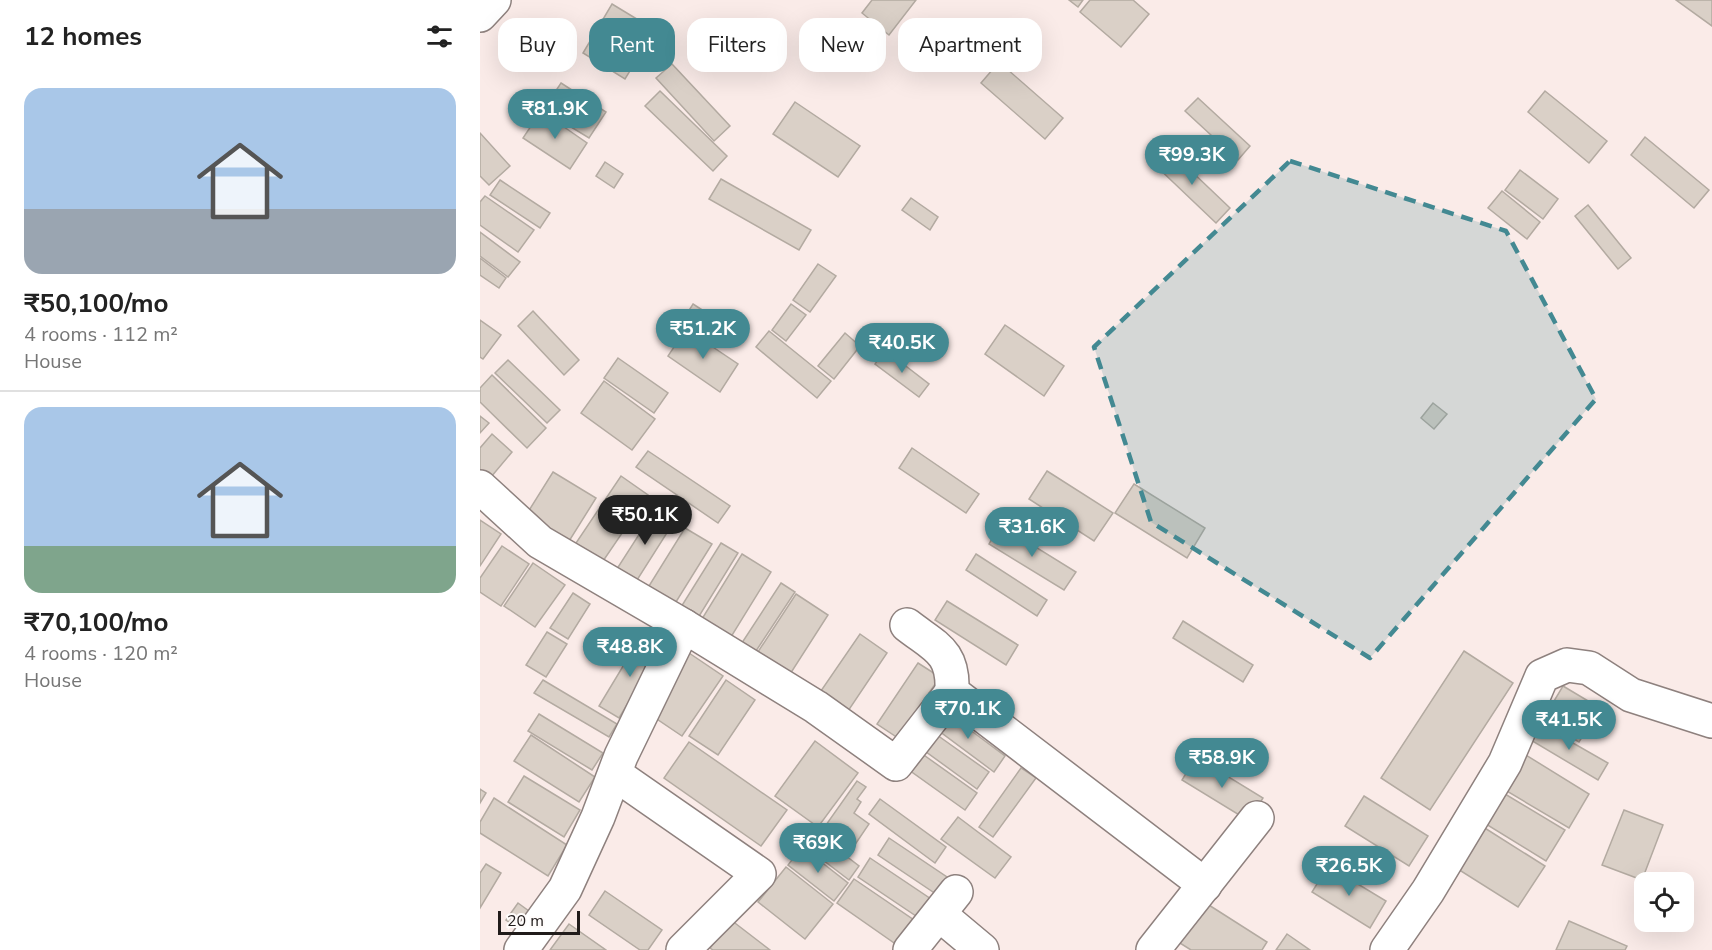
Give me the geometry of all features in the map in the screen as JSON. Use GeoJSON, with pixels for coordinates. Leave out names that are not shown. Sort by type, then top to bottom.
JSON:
{"type":"FeatureCollection","features":[{"type":"Feature","properties":{"kind":"street"},"geometry":{"type":"LineString","coordinates":[[480,15],[494,0]]}},
{"type":"Feature","properties":{"kind":"street"},"geometry":{"type":"LineString","coordinates":[[480,488],[540,542],[816,706],[896,764],[952,692],[953,675],[945,654],[907,625]]}},
{"type":"Feature","properties":{"kind":"street"},"geometry":{"type":"LineString","coordinates":[[521,950],[565,889],[598,817],[621,756],[684,626]]}},
{"type":"Feature","properties":{"kind":"street"},"geometry":{"type":"LineString","coordinates":[[1387,950],[1428,891],[1505,763],[1542,676],[1567,665],[1589,668],[1631,695],[1712,721]]}},
{"type":"Feature","properties":{"kind":"street"},"geometry":{"type":"LineString","coordinates":[[952,692],[1205,885]]}},
{"type":"Feature","properties":{"kind":"street"},"geometry":{"type":"LineString","coordinates":[[615,774],[759,874],[683,950]]}},
{"type":"Feature","properties":{"kind":"street"},"geometry":{"type":"LineString","coordinates":[[1153,950],[1257,818]]}},
{"type":"Feature","properties":{"kind":"street"},"geometry":{"type":"LineString","coordinates":[[910,950],[947,903],[982,950]]}},
{"type":"Feature","properties":{"kind":"highlighted area"},"geometry":{"type":"Polygon","coordinates":[[[1290,161],[1506,231],[1596,399],[1370,658],[1151,522],[1094,347],[1290,161]]]}},
{"type":"Feature","properties":{"kind":"building"},"geometry":{"type":"Polygon","coordinates":[[[872,0],[916,0],[902,18],[898,18],[898,23],[889,35],[886,33],[886,18],[868,18],[862,13],[872,0]]]}},
{"type":"Feature","properties":{"kind":"building"},"geometry":{"type":"Polygon","coordinates":[[[1069,0],[1083,0],[1078,7],[1069,0]]]}},
{"type":"Feature","properties":{"kind":"building"},"geometry":{"type":"Polygon","coordinates":[[[1090,0],[1133,0],[1149,14],[1121,47],[1080,12],[1090,0]]]}},
{"type":"Feature","properties":{"kind":"building"},"geometry":{"type":"Polygon","coordinates":[[[1676,0],[1712,0],[1712,26],[1676,0]]]}},
{"type":"Feature","properties":{"kind":"building"},"geometry":{"type":"Polygon","coordinates":[[[612,4],[635,18],[604,18],[612,4]]]}},
{"type":"Feature","properties":{"kind":"building"},"geometry":{"type":"Polygon","coordinates":[[[589,43],[589,57],[583,53],[589,43]]]}},
{"type":"Feature","properties":{"kind":"building"},"geometry":{"type":"Polygon","coordinates":[[[675,67],[730,126],[714,141],[656,78],[663,72],[675,72],[675,67]]]}},
{"type":"Feature","properties":{"kind":"building"},"geometry":{"type":"Polygon","coordinates":[[[614,72],[629,72],[625,79],[614,72]]]}},
{"type":"Feature","properties":{"kind":"building"},"geometry":{"type":"Polygon","coordinates":[[[990,72],[1010,72],[1063,118],[1045,139],[981,83],[990,72]]]}},
{"type":"Feature","properties":{"kind":"building"},"geometry":{"type":"Polygon","coordinates":[[[561,83],[606,112],[589,138],[543,110],[561,83]]]}},
{"type":"Feature","properties":{"kind":"building"},"geometry":{"type":"Polygon","coordinates":[[[660,91],[727,156],[713,171],[645,106],[660,91]]]}},
{"type":"Feature","properties":{"kind":"building"},"geometry":{"type":"Polygon","coordinates":[[[1545,91],[1607,141],[1589,163],[1528,112],[1545,91]]]}},
{"type":"Feature","properties":{"kind":"building"},"geometry":{"type":"Polygon","coordinates":[[[1198,98],[1250,146],[1238,160],[1185,111],[1198,98]]]}},
{"type":"Feature","properties":{"kind":"building"},"geometry":{"type":"Polygon","coordinates":[[[795,102],[860,146],[838,177],[773,134],[795,102]]]}},
{"type":"Feature","properties":{"kind":"building"},"geometry":{"type":"Polygon","coordinates":[[[541,111],[587,143],[570,169],[523,138],[541,111]]]}},
{"type":"Feature","properties":{"kind":"building"},"geometry":{"type":"Polygon","coordinates":[[[480,133],[510,166],[489,185],[480,176],[480,133]]]}},
{"type":"Feature","properties":{"kind":"building"},"geometry":{"type":"Polygon","coordinates":[[[1645,137],[1709,190],[1694,208],[1631,155],[1645,137]]]}},
{"type":"Feature","properties":{"kind":"building"},"geometry":{"type":"Polygon","coordinates":[[[1167,148],[1230,208],[1216,223],[1153,163],[1167,148]]]}},
{"type":"Feature","properties":{"kind":"building"},"geometry":{"type":"Polygon","coordinates":[[[605,162],[623,174],[614,188],[596,176],[605,162]]]}},
{"type":"Feature","properties":{"kind":"building"},"geometry":{"type":"Polygon","coordinates":[[[1520,170],[1558,199],[1543,219],[1505,190],[1520,170]]]}},
{"type":"Feature","properties":{"kind":"building"},"geometry":{"type":"Polygon","coordinates":[[[721,179],[811,230],[799,250],[709,199],[721,179]]]}},
{"type":"Feature","properties":{"kind":"building"},"geometry":{"type":"Polygon","coordinates":[[[500,180],[550,213],[540,228],[490,195],[500,180]]]}},
{"type":"Feature","properties":{"kind":"building"},"geometry":{"type":"Polygon","coordinates":[[[1502,191],[1540,222],[1527,239],[1488,208],[1502,191]]]}},
{"type":"Feature","properties":{"kind":"building"},"geometry":{"type":"Polygon","coordinates":[[[485,196],[534,230],[518,252],[480,225],[480,202],[485,196]]]}},
{"type":"Feature","properties":{"kind":"building"},"geometry":{"type":"Polygon","coordinates":[[[911,198],[938,217],[930,230],[902,210],[911,198]]]}},
{"type":"Feature","properties":{"kind":"building"},"geometry":{"type":"Polygon","coordinates":[[[1588,205],[1631,258],[1618,269],[1575,216],[1588,205]]]}},
{"type":"Feature","properties":{"kind":"building"},"geometry":{"type":"Polygon","coordinates":[[[480,232],[520,262],[508,277],[480,256],[480,232]]]}},
{"type":"Feature","properties":{"kind":"building"},"geometry":{"type":"Polygon","coordinates":[[[480,258],[506,278],[499,288],[480,275],[480,258]]]}},
{"type":"Feature","properties":{"kind":"building"},"geometry":{"type":"Polygon","coordinates":[[[818,264],[836,276],[810,312],[793,300],[818,264]]]}},
{"type":"Feature","properties":{"kind":"building"},"geometry":{"type":"Polygon","coordinates":[[[693,304],[730,328],[718,347],[681,323],[693,304]]]}},
{"type":"Feature","properties":{"kind":"building"},"geometry":{"type":"Polygon","coordinates":[[[791,304],[806,315],[786,341],[772,330],[791,304]]]}},
{"type":"Feature","properties":{"kind":"building"},"geometry":{"type":"Polygon","coordinates":[[[533,311],[579,360],[564,375],[518,326],[533,311]]]}},
{"type":"Feature","properties":{"kind":"building"},"geometry":{"type":"Polygon","coordinates":[[[480,320],[501,335],[483,359],[480,357],[480,320]]]}},
{"type":"Feature","properties":{"kind":"building"},"geometry":{"type":"Polygon","coordinates":[[[1005,325],[1064,366],[1044,396],[985,354],[1005,325]]]}},
{"type":"Feature","properties":{"kind":"building"},"geometry":{"type":"Polygon","coordinates":[[[686,329],[738,364],[720,392],[668,356],[686,329]]]}},
{"type":"Feature","properties":{"kind":"building"},"geometry":{"type":"Polygon","coordinates":[[[769,331],[831,381],[817,398],[756,347],[769,331]]]}},
{"type":"Feature","properties":{"kind":"building"},"geometry":{"type":"Polygon","coordinates":[[[845,333],[860,346],[834,379],[818,366],[845,333]]]}},
{"type":"Feature","properties":{"kind":"building"},"geometry":{"type":"Polygon","coordinates":[[[885,350],[929,384],[919,397],[875,364],[885,350]]]}},
{"type":"Feature","properties":{"kind":"building"},"geometry":{"type":"Polygon","coordinates":[[[618,358],[668,393],[654,413],[604,378],[618,358]]]}},
{"type":"Feature","properties":{"kind":"building"},"geometry":{"type":"Polygon","coordinates":[[[508,360],[560,410],[547,423],[495,373],[508,360]]]}},
{"type":"Feature","properties":{"kind":"building"},"geometry":{"type":"Polygon","coordinates":[[[492,375],[546,428],[527,448],[480,402],[480,388],[492,375]]]}},
{"type":"Feature","properties":{"kind":"building"},"geometry":{"type":"Polygon","coordinates":[[[604,381],[655,419],[632,450],[581,413],[604,381]]]}},
{"type":"Feature","properties":{"kind":"building"},"geometry":{"type":"Polygon","coordinates":[[[1433,403],[1447,414],[1434,429],[1421,418],[1433,403]]]}},
{"type":"Feature","properties":{"kind":"building"},"geometry":{"type":"Polygon","coordinates":[[[480,416],[489,423],[480,433],[480,416]]]}},
{"type":"Feature","properties":{"kind":"building"},"geometry":{"type":"Polygon","coordinates":[[[492,434],[512,452],[486,483],[480,478],[480,448],[492,434]]]}},
{"type":"Feature","properties":{"kind":"building"},"geometry":{"type":"Polygon","coordinates":[[[912,448],[979,494],[966,513],[899,468],[912,448]]]}},
{"type":"Feature","properties":{"kind":"building"},"geometry":{"type":"Polygon","coordinates":[[[648,451],[730,506],[718,523],[636,467],[648,451]]]}},
{"type":"Feature","properties":{"kind":"building"},"geometry":{"type":"Polygon","coordinates":[[[1047,471],[1113,513],[1094,541],[1029,499],[1047,471]]]}},
{"type":"Feature","properties":{"kind":"building"},"geometry":{"type":"Polygon","coordinates":[[[553,472],[596,498],[566,546],[523,520],[553,472]]]}},
{"type":"Feature","properties":{"kind":"building"},"geometry":{"type":"Polygon","coordinates":[[[621,476],[648,495],[599,567],[572,549],[621,476]]]}},
{"type":"Feature","properties":{"kind":"building"},"geometry":{"type":"Polygon","coordinates":[[[1134,484],[1205,528],[1187,558],[1115,513],[1134,484]]]}},
{"type":"Feature","properties":{"kind":"building"},"geometry":{"type":"Polygon","coordinates":[[[658,505],[677,517],[632,588],[613,575],[658,505]]]}},
{"type":"Feature","properties":{"kind":"building"},"geometry":{"type":"Polygon","coordinates":[[[480,520],[501,534],[480,566],[480,520]]]}},
{"type":"Feature","properties":{"kind":"building"},"geometry":{"type":"Polygon","coordinates":[[[1000,525],[1076,572],[1064,590],[989,544],[1000,525]]]}},
{"type":"Feature","properties":{"kind":"building"},"geometry":{"type":"Polygon","coordinates":[[[685,528],[712,544],[671,610],[644,594],[685,528]]]}},
{"type":"Feature","properties":{"kind":"building"},"geometry":{"type":"Polygon","coordinates":[[[721,543],[738,553],[693,626],[676,615],[721,543]]]}},
{"type":"Feature","properties":{"kind":"building"},"geometry":{"type":"Polygon","coordinates":[[[502,546],[529,564],[501,606],[480,592],[480,578],[502,546]]]}},
{"type":"Feature","properties":{"kind":"building"},"geometry":{"type":"Polygon","coordinates":[[[742,554],[771,572],[726,645],[697,627],[742,554]]]}},
{"type":"Feature","properties":{"kind":"building"},"geometry":{"type":"Polygon","coordinates":[[[976,554],[1047,600],[1037,616],[966,570],[976,554]]]}},
{"type":"Feature","properties":{"kind":"building"},"geometry":{"type":"Polygon","coordinates":[[[533,563],[565,585],[535,627],[504,606],[533,563]]]}},
{"type":"Feature","properties":{"kind":"building"},"geometry":{"type":"Polygon","coordinates":[[[781,583],[795,592],[748,663],[734,655],[781,583]]]}},
{"type":"Feature","properties":{"kind":"building"},"geometry":{"type":"Polygon","coordinates":[[[573,593],[590,604],[568,639],[550,628],[573,593]]]}},
{"type":"Feature","properties":{"kind":"building"},"geometry":{"type":"Polygon","coordinates":[[[796,594],[828,615],[785,682],[752,661],[796,594]]]}},
{"type":"Feature","properties":{"kind":"building"},"geometry":{"type":"Polygon","coordinates":[[[947,601],[1018,645],[1006,665],[935,620],[947,601]]]}},
{"type":"Feature","properties":{"kind":"building"},"geometry":{"type":"Polygon","coordinates":[[[1183,621],[1253,665],[1243,682],[1173,638],[1183,621]]]}},
{"type":"Feature","properties":{"kind":"building"},"geometry":{"type":"Polygon","coordinates":[[[547,632],[567,644],[546,677],[526,665],[547,632]]]}},
{"type":"Feature","properties":{"kind":"building"},"geometry":{"type":"Polygon","coordinates":[[[860,634],[887,653],[842,720],[814,701],[860,634]]]}},
{"type":"Feature","properties":{"kind":"building"},"geometry":{"type":"Polygon","coordinates":[[[640,638],[660,650],[619,718],[599,706],[640,638]]]}},
{"type":"Feature","properties":{"kind":"building"},"geometry":{"type":"Polygon","coordinates":[[[1464,651],[1513,683],[1430,810],[1381,778],[1464,651]]]}},
{"type":"Feature","properties":{"kind":"building"},"geometry":{"type":"Polygon","coordinates":[[[689,653],[723,676],[682,736],[648,713],[689,653]]]}},
{"type":"Feature","properties":{"kind":"building"},"geometry":{"type":"Polygon","coordinates":[[[918,663],[940,677],[898,738],[877,724],[918,663]]]}},
{"type":"Feature","properties":{"kind":"building"},"geometry":{"type":"Polygon","coordinates":[[[543,680],[617,724],[609,737],[534,693],[543,680]]]}},
{"type":"Feature","properties":{"kind":"building"},"geometry":{"type":"Polygon","coordinates":[[[726,680],[755,700],[718,755],[689,736],[726,680]]]}},
{"type":"Feature","properties":{"kind":"building"},"geometry":{"type":"Polygon","coordinates":[[[1563,686],[1600,708],[1579,742],[1542,721],[1563,686]]]}},
{"type":"Feature","properties":{"kind":"building"},"geometry":{"type":"Polygon","coordinates":[[[942,709],[1005,756],[994,772],[931,725],[942,709]]]}},
{"type":"Feature","properties":{"kind":"building"},"geometry":{"type":"Polygon","coordinates":[[[539,714],[603,753],[592,770],[528,731],[539,714]]]}},
{"type":"Feature","properties":{"kind":"building"},"geometry":{"type":"Polygon","coordinates":[[[1538,723],[1608,763],[1598,780],[1529,739],[1538,723]]]}},
{"type":"Feature","properties":{"kind":"building"},"geometry":{"type":"Polygon","coordinates":[[[930,730],[989,772],[977,789],[918,746],[930,730]]]}},
{"type":"Feature","properties":{"kind":"building"},"geometry":{"type":"Polygon","coordinates":[[[531,735],[595,777],[579,802],[514,761],[531,735]]]}},
{"type":"Feature","properties":{"kind":"building"},"geometry":{"type":"Polygon","coordinates":[[[815,741],[858,773],[818,827],[775,796],[815,741]]]}},
{"type":"Feature","properties":{"kind":"building"},"geometry":{"type":"Polygon","coordinates":[[[689,742],[787,810],[761,846],[664,778],[689,742]]]}},
{"type":"Feature","properties":{"kind":"building"},"geometry":{"type":"Polygon","coordinates":[[[914,748],[977,793],[965,810],[902,765],[914,748]]]}},
{"type":"Feature","properties":{"kind":"building"},"geometry":{"type":"Polygon","coordinates":[[[1521,752],[1589,794],[1569,828],[1500,787],[1521,752]]]}},
{"type":"Feature","properties":{"kind":"building"},"geometry":{"type":"Polygon","coordinates":[[[1196,757],[1263,798],[1249,821],[1182,780],[1196,757]]]}},
{"type":"Feature","properties":{"kind":"building"},"geometry":{"type":"Polygon","coordinates":[[[1021,768],[1036,778],[993,837],[979,827],[1021,768]]]}},
{"type":"Feature","properties":{"kind":"building"},"geometry":{"type":"Polygon","coordinates":[[[524,776],[580,810],[564,837],[508,802],[524,776]]]}},
{"type":"Feature","properties":{"kind":"building"},"geometry":{"type":"Polygon","coordinates":[[[857,781],[866,787],[857,799],[861,802],[854,813],[869,824],[850,852],[821,832],[857,781]]]}},
{"type":"Feature","properties":{"kind":"building"},"geometry":{"type":"Polygon","coordinates":[[[480,789],[486,793],[480,803],[480,789]]]}},
{"type":"Feature","properties":{"kind":"building"},"geometry":{"type":"Polygon","coordinates":[[[1500,791],[1565,830],[1546,861],[1481,821],[1500,791]]]}},
{"type":"Feature","properties":{"kind":"building"},"geometry":{"type":"Polygon","coordinates":[[[1364,796],[1428,836],[1409,866],[1345,826],[1364,796]]]}},
{"type":"Feature","properties":{"kind":"building"},"geometry":{"type":"Polygon","coordinates":[[[494,798],[567,845],[548,876],[480,833],[480,822],[494,798]]]}},
{"type":"Feature","properties":{"kind":"building"},"geometry":{"type":"Polygon","coordinates":[[[880,799],[946,847],[935,863],[869,814],[880,799]]]}},
{"type":"Feature","properties":{"kind":"building"},"geometry":{"type":"Polygon","coordinates":[[[1624,810],[1663,825],[1645,872],[1634,872],[1634,877],[1602,865],[1624,810]]]}},
{"type":"Feature","properties":{"kind":"building"},"geometry":{"type":"Polygon","coordinates":[[[958,817],[1011,857],[995,878],[941,839],[958,817]]]}},
{"type":"Feature","properties":{"kind":"building"},"geometry":{"type":"Polygon","coordinates":[[[1480,825],[1545,866],[1518,907],[1453,866],[1480,825]]]}},
{"type":"Feature","properties":{"kind":"building"},"geometry":{"type":"Polygon","coordinates":[[[820,836],[859,866],[849,880],[810,850],[820,836]]]}},
{"type":"Feature","properties":{"kind":"building"},"geometry":{"type":"Polygon","coordinates":[[[889,838],[947,877],[936,894],[878,855],[889,838]]]}},
{"type":"Feature","properties":{"kind":"building"},"geometry":{"type":"Polygon","coordinates":[[[802,847],[848,883],[834,901],[788,865],[802,847]]]}},
{"type":"Feature","properties":{"kind":"building"},"geometry":{"type":"Polygon","coordinates":[[[870,858],[931,899],[919,918],[858,877],[870,858]]]}},
{"type":"Feature","properties":{"kind":"building"},"geometry":{"type":"Polygon","coordinates":[[[486,864],[501,873],[480,908],[480,873],[486,864]]]}},
{"type":"Feature","properties":{"kind":"building"},"geometry":{"type":"Polygon","coordinates":[[[1328,866],[1386,901],[1370,928],[1312,892],[1328,866]]]}},
{"type":"Feature","properties":{"kind":"building"},"geometry":{"type":"Polygon","coordinates":[[[786,867],[833,904],[805,939],[758,902],[786,867]]]}},
{"type":"Feature","properties":{"kind":"building"},"geometry":{"type":"Polygon","coordinates":[[[854,879],[914,920],[897,945],[837,903],[854,879]]]}},
{"type":"Feature","properties":{"kind":"building"},"geometry":{"type":"Polygon","coordinates":[[[605,891],[662,930],[648,950],[640,950],[589,915],[605,891]]]}},
{"type":"Feature","properties":{"kind":"building"},"geometry":{"type":"Polygon","coordinates":[[[1201,900],[1267,942],[1262,950],[1191,950],[1175,940],[1201,900]]]}},
{"type":"Feature","properties":{"kind":"building"},"geometry":{"type":"Polygon","coordinates":[[[518,903],[537,917],[525,933],[506,920],[518,903]]]}},
{"type":"Feature","properties":{"kind":"building"},"geometry":{"type":"Polygon","coordinates":[[[731,920],[770,950],[713,950],[710,948],[731,920]]]}},
{"type":"Feature","properties":{"kind":"building"},"geometry":{"type":"Polygon","coordinates":[[[1569,921],[1627,946],[1625,950],[1556,950],[1569,921]]]}},
{"type":"Feature","properties":{"kind":"building"},"geometry":{"type":"Polygon","coordinates":[[[569,924],[606,950],[550,950],[569,924]]]}},
{"type":"Feature","properties":{"kind":"building"},"geometry":{"type":"Polygon","coordinates":[[[1287,934],[1310,950],[1276,950],[1287,934]]]}}]}
